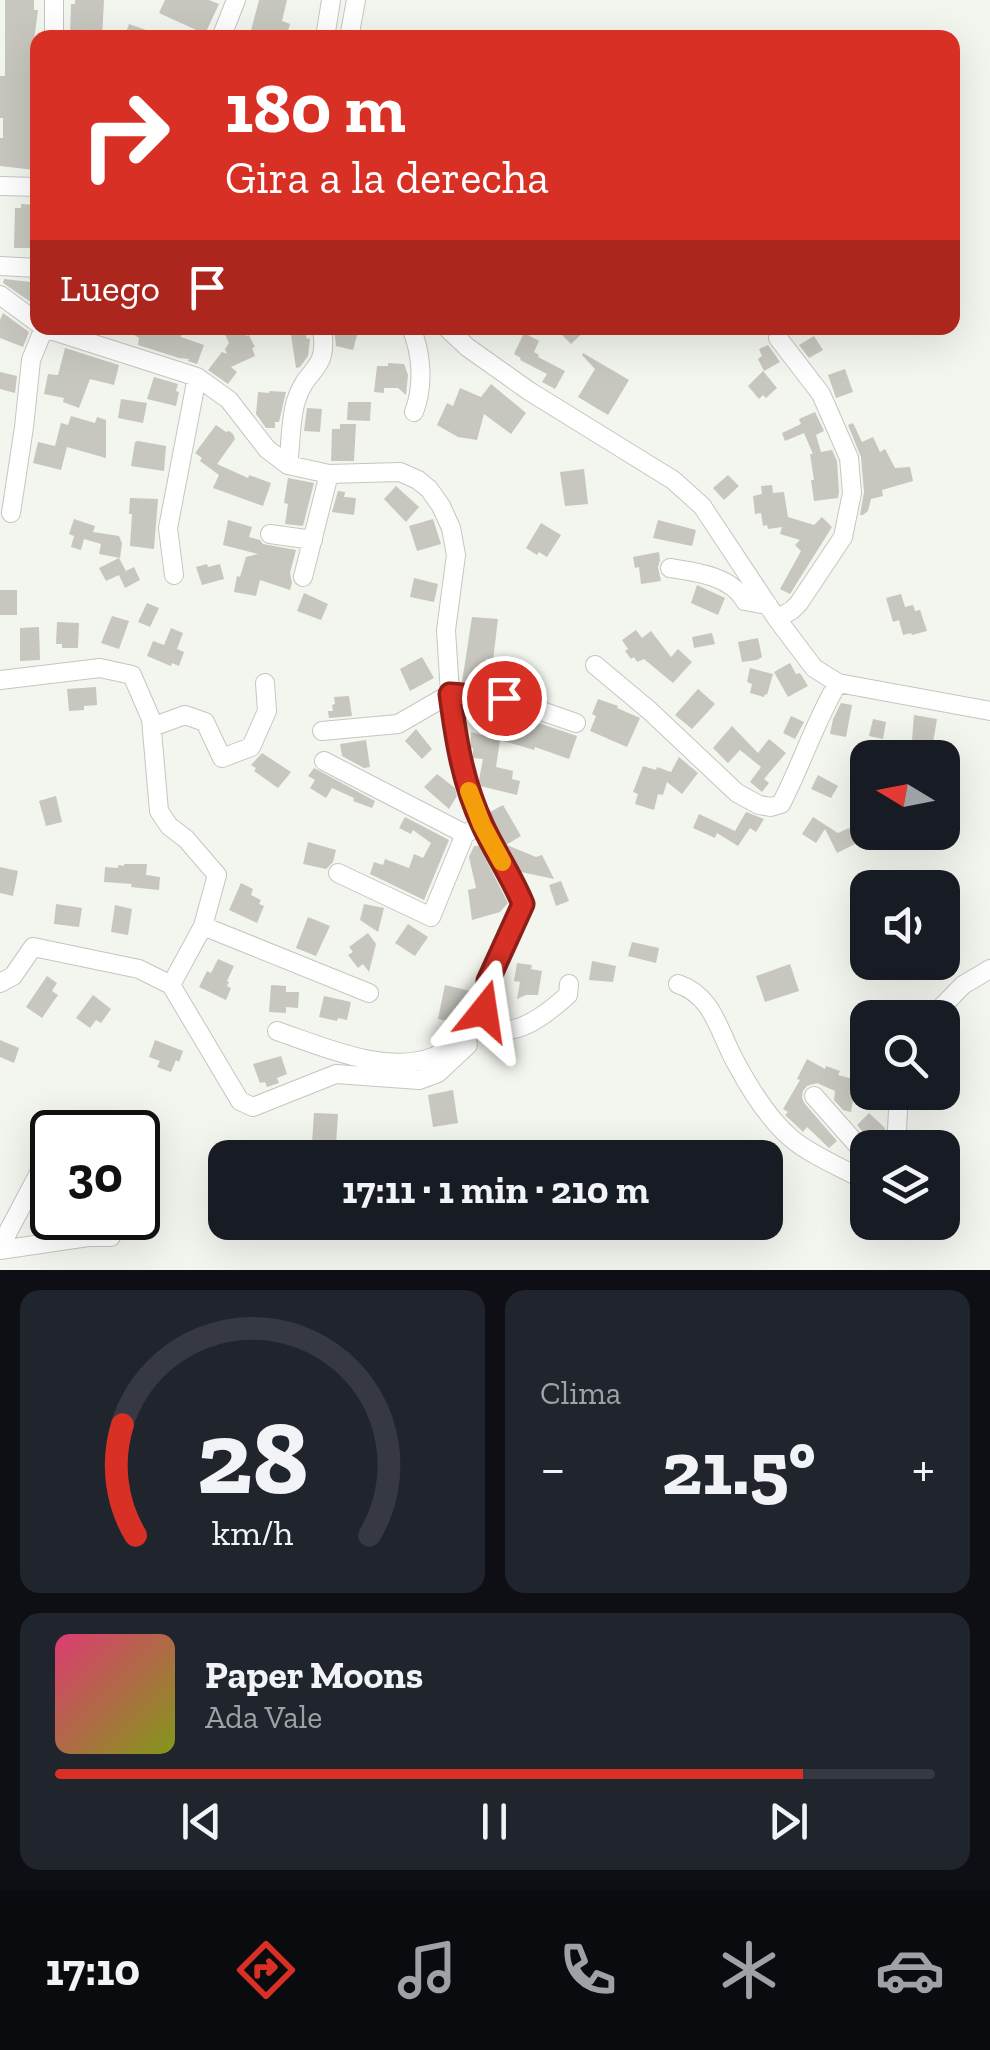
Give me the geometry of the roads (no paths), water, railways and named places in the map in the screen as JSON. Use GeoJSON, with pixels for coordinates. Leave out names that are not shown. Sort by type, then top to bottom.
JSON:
{"type":"FeatureCollection","features":[{"type":"Feature","properties":{"kind":"street"},"geometry":{"type":"LineString","coordinates":[[54,0],[54,30]]}},
{"type":"Feature","properties":{"kind":"street"},"geometry":{"type":"LineString","coordinates":[[224,30],[236,0]]}},
{"type":"Feature","properties":{"kind":"street"},"geometry":{"type":"LineString","coordinates":[[326,30],[331,0]]}},
{"type":"Feature","properties":{"kind":"street"},"geometry":{"type":"LineString","coordinates":[[351,30],[356,0]]}},
{"type":"Feature","properties":{"kind":"street"},"geometry":{"type":"LineString","coordinates":[[0,186],[30,187]]}},
{"type":"Feature","properties":{"kind":"street"},"geometry":{"type":"LineString","coordinates":[[0,266],[30,268]]}},
{"type":"Feature","properties":{"kind":"street"},"geometry":{"type":"LineString","coordinates":[[0,294],[30,317]]}},
{"type":"Feature","properties":{"kind":"street"},"geometry":{"type":"LineString","coordinates":[[11,513],[31,360],[41,335]]}},
{"type":"Feature","properties":{"kind":"street"},"geometry":{"type":"LineString","coordinates":[[0,982],[12,976],[33,947],[139,970],[171,984],[232,1091],[240,1102],[252,1107],[336,1074],[419,1080],[438,1073],[475,1037],[488,981],[523,904],[482,825],[457,750],[446,630],[456,555],[451,528],[441,506],[418,480],[400,472],[329,474],[288,465],[268,449],[229,400],[197,377],[66,335]]}},
{"type":"Feature","properties":{"kind":"street"},"geometry":{"type":"LineString","coordinates":[[288,465],[296,400],[324,354],[323,335]]}},
{"type":"Feature","properties":{"kind":"street"},"geometry":{"type":"LineString","coordinates":[[414,335],[421,387],[414,412]]}},
{"type":"Feature","properties":{"kind":"street"},"geometry":{"type":"LineString","coordinates":[[454,335],[466,348],[529,391],[673,480],[702,506],[814,668],[838,683],[990,711]]}},
{"type":"Feature","properties":{"kind":"street"},"geometry":{"type":"LineString","coordinates":[[670,568],[699,573],[734,586],[745,601],[772,612],[792,610],[843,537],[852,493],[849,458],[822,394],[778,338]]}},
{"type":"Feature","properties":{"kind":"street"},"geometry":{"type":"LineString","coordinates":[[174,575],[168,528],[197,377]]}},
{"type":"Feature","properties":{"kind":"street"},"geometry":{"type":"LineString","coordinates":[[303,576],[329,474]]}},
{"type":"Feature","properties":{"kind":"street"},"geometry":{"type":"LineString","coordinates":[[270,534],[313,540]]}},
{"type":"Feature","properties":{"kind":"street"},"geometry":{"type":"LineString","coordinates":[[596,665],[737,794],[771,807],[781,804],[822,709],[838,683]]}},
{"type":"Feature","properties":{"kind":"street"},"geometry":{"type":"LineString","coordinates":[[0,680],[100,668],[132,675],[151,720],[159,811],[168,826],[186,839],[217,875],[204,926],[171,984]]}},
{"type":"Feature","properties":{"kind":"street"},"geometry":{"type":"LineString","coordinates":[[152,727],[186,715],[206,722],[222,758],[251,747],[267,710],[265,683]]}},
{"type":"Feature","properties":{"kind":"street"},"geometry":{"type":"LineString","coordinates":[[322,731],[398,724],[450,694],[504,698],[576,723]]}},
{"type":"Feature","properties":{"kind":"street"},"geometry":{"type":"LineString","coordinates":[[324,761],[465,834]]}},
{"type":"Feature","properties":{"kind":"street"},"geometry":{"type":"LineString","coordinates":[[338,873],[431,917],[465,834],[482,825]]}},
{"type":"Feature","properties":{"kind":"street"},"geometry":{"type":"LineString","coordinates":[[204,926],[369,992]]}},
{"type":"Feature","properties":{"kind":"street"},"geometry":{"type":"LineString","coordinates":[[948,1000],[963,985],[990,969]]}},
{"type":"Feature","properties":{"kind":"street"},"geometry":{"type":"LineString","coordinates":[[482,1019],[492,1030],[511,1030],[554,1007],[568,995],[569,984]]}},
{"type":"Feature","properties":{"kind":"street"},"geometry":{"type":"LineString","coordinates":[[678,984],[703,998],[735,1062],[764,1108],[792,1140],[850,1172]]}},
{"type":"Feature","properties":{"kind":"street"},"geometry":{"type":"LineString","coordinates":[[277,1031],[346,1054],[392,1063],[427,1059],[444,1052],[482,1019]]}},
{"type":"Feature","properties":{"kind":"street"},"geometry":{"type":"LineString","coordinates":[[814,1096],[850,1137]]}},
{"type":"Feature","properties":{"kind":"street"},"geometry":{"type":"LineString","coordinates":[[0,1248],[30,1190]]}},
{"type":"Feature","properties":{"kind":"street"},"geometry":{"type":"LineString","coordinates":[[0,1248],[64,1240]]}}]}
